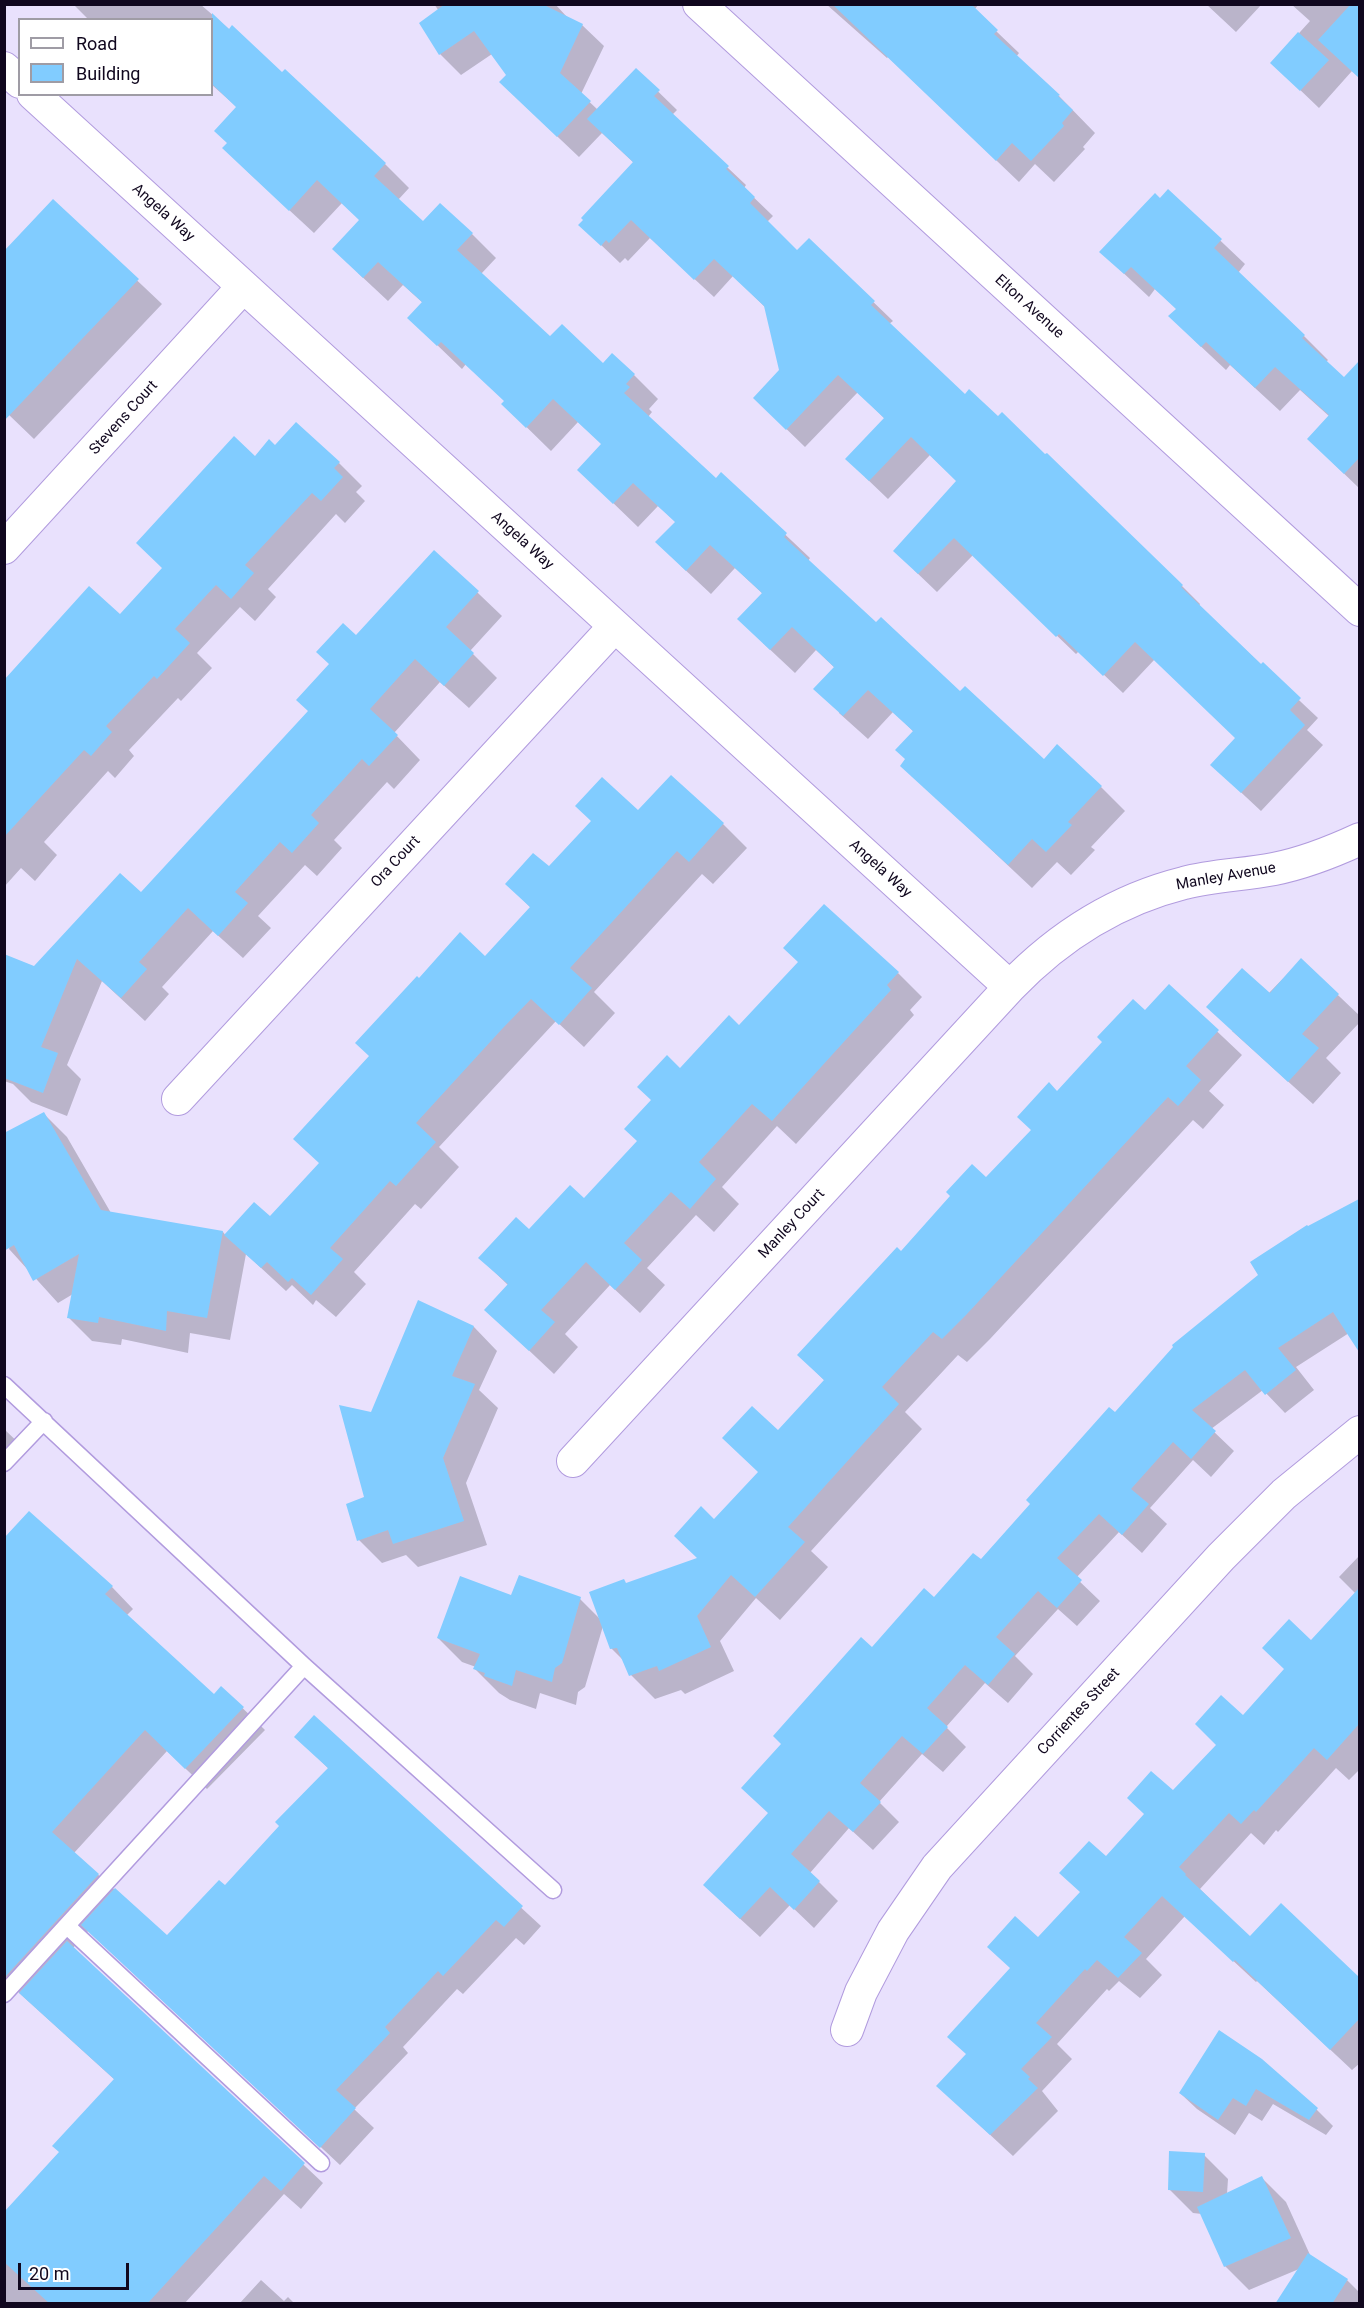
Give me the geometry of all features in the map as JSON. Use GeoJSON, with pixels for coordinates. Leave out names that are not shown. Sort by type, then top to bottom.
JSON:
{"type":"FeatureCollection","features":[{"type":"Feature","properties":{"kind":"street","name":"Elton Avenue"},"geometry":{"type":"LineString","coordinates":[[699,4],[1359,610]]}},
{"type":"Feature","properties":{"kind":"street"},"geometry":{"type":"LineString","coordinates":[[4,68],[18,80]]}},
{"type":"Feature","properties":{"kind":"street","name":"Angela Way"},"geometry":{"type":"LineString","coordinates":[[35,96],[1010,987]]}},
{"type":"Feature","properties":{"kind":"street","name":"Stevens Court"},"geometry":{"type":"LineString","coordinates":[[4,548],[243,287]]}},
{"type":"Feature","properties":{"kind":"street","name":"Ora Court"},"geometry":{"type":"LineString","coordinates":[[178,1099],[615,626]]}},
{"type":"Feature","properties":{"kind":"street","name":"Manley Avenue"},"geometry":{"type":"LineString","coordinates":[[1010,987],[1031,966],[1077,929],[1123,904],[1184,883],[1275,869],[1331,853],[1359,839]]}},
{"type":"Feature","properties":{"kind":"street","name":"Manley Court"},"geometry":{"type":"LineString","coordinates":[[573,1461],[1010,987]]}},
{"type":"Feature","properties":{"kind":"street","name":"Corrientes Street"},"geometry":{"type":"LineString","coordinates":[[847,2030],[861,1992],[893,1931],[937,1867],[1221,1557],[1284,1494],[1359,1432]]}},
{"type":"Feature","properties":{"kind":"lane"},"geometry":{"type":"LineString","coordinates":[[4,1385],[304,1666],[553,1890]]}},
{"type":"Feature","properties":{"kind":"lane"},"geometry":{"type":"LineString","coordinates":[[4,1462],[44,1421]]}},
{"type":"Feature","properties":{"kind":"lane"},"geometry":{"type":"LineString","coordinates":[[4,1994],[304,1666]]}},
{"type":"Feature","properties":{"kind":"lane"},"geometry":{"type":"LineString","coordinates":[[67,1926],[321,2163]]}},
{"type":"Feature","properties":{"kind":"building"},"geometry":{"type":"Polygon","coordinates":[[[445,4],[542,4],[583,24],[560,73],[591,101],[557,137],[499,82],[506,75],[474,31],[439,55],[419,23],[445,4]]]}},
{"type":"Feature","properties":{"kind":"building"},"geometry":{"type":"Polygon","coordinates":[[[832,4],[971,4],[998,30],[994,34],[1073,110],[1062,123],[1064,126],[1031,161],[1012,143],[996,161],[832,4]]]}},
{"type":"Feature","properties":{"kind":"building"},"geometry":{"type":"Polygon","coordinates":[[[1351,4],[1359,4],[1359,78],[1318,40],[1351,4]]]}},
{"type":"Feature","properties":{"kind":"building"},"geometry":{"type":"Polygon","coordinates":[[[212,13],[229,29],[232,25],[282,72],[285,69],[386,163],[374,176],[423,221],[440,203],[473,233],[457,250],[550,336],[562,324],[603,363],[612,353],[635,374],[626,384],[630,387],[624,393],[716,478],[721,472],[787,533],[784,537],[876,622],[881,617],[960,691],[965,686],[1044,759],[1057,744],[1102,786],[1068,822],[1072,825],[1046,852],[1032,839],[1008,865],[900,766],[905,759],[895,750],[913,731],[868,690],[843,716],[813,689],[834,667],[792,627],[770,650],[737,619],[762,593],[710,545],[686,571],[655,542],[675,522],[633,483],[613,504],[577,470],[601,444],[553,399],[526,428],[501,404],[504,401],[441,342],[437,346],[407,318],[422,302],[378,262],[363,278],[332,249],[359,220],[317,180],[289,211],[222,148],[227,143],[214,131],[236,107],[213,85],[212,13]]]}},
{"type":"Feature","properties":{"kind":"building"},"geometry":{"type":"Polygon","coordinates":[[[1298,32],[1329,60],[1300,91],[1270,63],[1298,32]]]}},
{"type":"Feature","properties":{"kind":"building"},"geometry":{"type":"Polygon","coordinates":[[[636,68],[660,90],[654,96],[729,166],[726,169],[755,197],[750,203],[797,250],[809,238],[875,301],[871,305],[965,394],[969,389],[998,416],[1002,412],[1183,585],[1181,587],[1261,664],[1263,662],[1301,698],[1290,710],[1305,725],[1241,793],[1210,765],[1235,738],[1135,642],[1103,676],[1059,634],[1056,637],[954,538],[918,574],[893,551],[956,481],[911,437],[869,481],[845,459],[884,418],[838,375],[786,430],[753,398],[779,370],[764,306],[714,259],[694,280],[631,220],[609,243],[606,240],[601,246],[578,225],[583,220],[581,218],[633,162],[587,119],[636,68]]]}},
{"type":"Feature","properties":{"kind":"building"},"geometry":{"type":"Polygon","coordinates":[[[1168,189],[1222,239],[1214,248],[1305,335],[1302,338],[1344,377],[1359,361],[1359,458],[1344,474],[1307,439],[1329,415],[1275,367],[1255,388],[1206,342],[1201,347],[1168,316],[1176,309],[1131,267],[1124,274],[1099,252],[1155,193],[1160,198],[1168,189]]]}},
{"type":"Feature","properties":{"kind":"building"},"geometry":{"type":"Polygon","coordinates":[[[53,199],[139,279],[4,421],[4,251],[53,199]]]}},
{"type":"Feature","properties":{"kind":"building"},"geometry":{"type":"Polygon","coordinates":[[[296,422],[340,462],[334,468],[343,477],[321,501],[312,493],[245,565],[254,573],[231,599],[216,585],[175,629],[190,643],[157,679],[154,676],[106,726],[112,732],[91,756],[84,750],[4,837],[4,680],[89,586],[120,614],[162,568],[136,543],[234,436],[255,456],[269,439],[275,445],[296,422]]]}},
{"type":"Feature","properties":{"kind":"building"},"geometry":{"type":"Polygon","coordinates":[[[434,550],[479,591],[446,627],[474,653],[444,686],[415,659],[370,709],[398,735],[369,766],[362,759],[311,815],[319,823],[292,853],[280,842],[235,892],[248,903],[218,936],[188,908],[139,962],[147,969],[121,998],[77,959],[41,1047],[58,1053],[43,1093],[4,1078],[4,954],[34,966],[120,873],[141,892],[308,711],[296,700],[329,664],[316,652],[343,623],[356,635],[434,550]]]}},
{"type":"Feature","properties":{"kind":"building"},"geometry":{"type":"Polygon","coordinates":[[[671,775],[724,823],[689,862],[677,851],[570,968],[592,988],[559,1025],[531,999],[416,1123],[436,1142],[396,1186],[390,1181],[330,1248],[343,1259],[311,1295],[292,1278],[288,1282],[267,1262],[261,1268],[224,1235],[254,1202],[270,1216],[319,1163],[293,1139],[369,1056],[355,1043],[417,976],[419,978],[460,932],[485,956],[530,907],[505,884],[533,853],[549,866],[591,821],[575,806],[602,777],[638,810],[671,775]]]}},
{"type":"Feature","properties":{"kind":"building"},"geometry":{"type":"Polygon","coordinates":[[[824,904],[899,972],[887,985],[891,990],[772,1121],[752,1104],[699,1162],[716,1179],[690,1209],[671,1192],[624,1243],[642,1260],[615,1290],[586,1262],[541,1310],[555,1322],[529,1351],[484,1310],[508,1284],[478,1258],[516,1217],[529,1229],[570,1185],[584,1198],[637,1141],[624,1129],[651,1100],[637,1087],[667,1055],[680,1068],[729,1015],[739,1025],[798,962],[783,948],[824,904]]]}},
{"type":"Feature","properties":{"kind":"building"},"geometry":{"type":"Polygon","coordinates":[[[1301,958],[1339,994],[1302,1034],[1319,1048],[1288,1082],[1206,1007],[1242,968],[1270,993],[1301,958]]]}},
{"type":"Feature","properties":{"kind":"building"},"geometry":{"type":"Polygon","coordinates":[[[1169,984],[1219,1030],[1186,1066],[1201,1080],[1178,1106],[1168,1097],[966,1315],[942,1339],[933,1332],[882,1387],[899,1404],[788,1527],[805,1542],[755,1597],[731,1575],[697,1616],[711,1647],[659,1671],[657,1666],[629,1676],[617,1648],[610,1649],[589,1592],[624,1579],[626,1583],[697,1558],[674,1536],[701,1506],[714,1519],[758,1472],[722,1438],[752,1406],[778,1430],[824,1380],[797,1355],[897,1247],[901,1251],[950,1196],[946,1192],[972,1164],[986,1177],[1031,1130],[1017,1117],[1049,1082],[1057,1091],[1102,1042],[1097,1037],[1133,999],[1145,1010],[1169,984]]]}},
{"type":"Feature","properties":{"kind":"building"},"geometry":{"type":"Polygon","coordinates":[[[44,1112],[101,1210],[223,1231],[207,1318],[167,1311],[166,1331],[99,1317],[98,1323],[67,1318],[79,1254],[33,1281],[14,1245],[4,1251],[4,1133],[44,1112]]]}},
{"type":"Feature","properties":{"kind":"building"},"geometry":{"type":"Polygon","coordinates":[[[1359,1199],[1359,1352],[1333,1312],[1278,1348],[1296,1370],[1265,1395],[1245,1370],[1192,1410],[1216,1431],[1191,1459],[1173,1442],[1131,1489],[1149,1504],[1122,1535],[1099,1514],[1057,1558],[1082,1580],[1057,1608],[1038,1591],[996,1637],[1015,1654],[988,1685],[965,1665],[927,1708],[948,1727],[923,1754],[902,1736],[860,1783],[881,1802],[853,1832],[829,1811],[791,1854],[820,1881],[794,1910],[770,1887],[740,1919],[703,1885],[768,1813],[741,1788],[781,1744],[773,1736],[861,1637],[872,1647],[924,1588],[934,1597],[973,1553],[981,1559],[1030,1504],[1026,1500],[1109,1407],[1115,1412],[1173,1347],[1172,1345],[1258,1275],[1250,1262],[1307,1225],[1359,1199]]]}},
{"type":"Feature","properties":{"kind":"building"},"geometry":{"type":"Polygon","coordinates":[[[418,1300],[474,1326],[452,1376],[475,1384],[443,1458],[464,1521],[393,1544],[388,1530],[357,1541],[346,1504],[364,1497],[339,1405],[371,1412],[418,1300]]]}},
{"type":"Feature","properties":{"kind":"building"},"geometry":{"type":"Polygon","coordinates":[[[29,1511],[113,1586],[105,1594],[214,1694],[221,1686],[244,1707],[185,1769],[145,1730],[52,1832],[99,1874],[4,1978],[4,1538],[29,1511]]]}},
{"type":"Feature","properties":{"kind":"building"},"geometry":{"type":"Polygon","coordinates":[[[519,1575],[581,1597],[562,1663],[555,1668],[552,1682],[516,1670],[512,1686],[484,1676],[485,1673],[473,1669],[480,1654],[437,1638],[460,1576],[511,1595],[519,1575]]]}},
{"type":"Feature","properties":{"kind":"building"},"geometry":{"type":"Polygon","coordinates":[[[1359,1588],[1359,1724],[1327,1760],[1314,1748],[1256,1812],[1254,1810],[1241,1824],[1229,1813],[1179,1867],[1250,1936],[1281,1903],[1359,1977],[1359,2019],[1330,2050],[1235,1960],[1233,1962],[1162,1896],[1124,1937],[1142,1953],[1118,1978],[1097,1960],[1087,1971],[1085,1969],[1036,2023],[1052,2037],[1021,2069],[1038,2088],[990,2135],[936,2086],[966,2054],[947,2037],[1010,1968],[987,1947],[1015,1916],[1038,1937],[1080,1892],[1059,1873],[1089,1841],[1106,1856],[1144,1814],[1127,1798],[1151,1771],[1173,1790],[1216,1745],[1195,1724],[1221,1695],[1243,1715],[1284,1669],[1262,1648],[1289,1619],[1311,1640],[1359,1588]]]}},
{"type":"Feature","properties":{"kind":"building"},"geometry":{"type":"Polygon","coordinates":[[[314,1715],[523,1906],[504,1927],[496,1920],[443,1976],[438,1971],[385,2027],[390,2033],[336,2090],[356,2108],[320,2148],[81,1925],[115,1888],[167,1935],[219,1880],[225,1885],[279,1826],[275,1822],[328,1768],[294,1737],[314,1715]]]}},
{"type":"Feature","properties":{"kind":"building"},"geometry":{"type":"Polygon","coordinates":[[[67,1941],[305,2163],[281,2191],[264,2176],[147,2304],[50,2304],[4,2262],[4,2212],[59,2152],[52,2146],[114,2079],[19,1993],[67,1941]]]}},
{"type":"Feature","properties":{"kind":"building"},"geometry":{"type":"Polygon","coordinates":[[[1219,2030],[1262,2059],[1318,2108],[1309,2120],[1256,2089],[1246,2106],[1233,2098],[1218,2120],[1179,2093],[1219,2030]]]}},
{"type":"Feature","properties":{"kind":"building"},"geometry":{"type":"Polygon","coordinates":[[[1169,2151],[1205,2153],[1203,2192],[1168,2190],[1169,2151]]]}},
{"type":"Feature","properties":{"kind":"building"},"geometry":{"type":"Polygon","coordinates":[[[1262,2176],[1291,2238],[1224,2267],[1197,2207],[1262,2176]]]}},
{"type":"Feature","properties":{"kind":"building"},"geometry":{"type":"Polygon","coordinates":[[[1308,2253],[1348,2279],[1332,2304],[1275,2304],[1308,2253]]]}}]}
